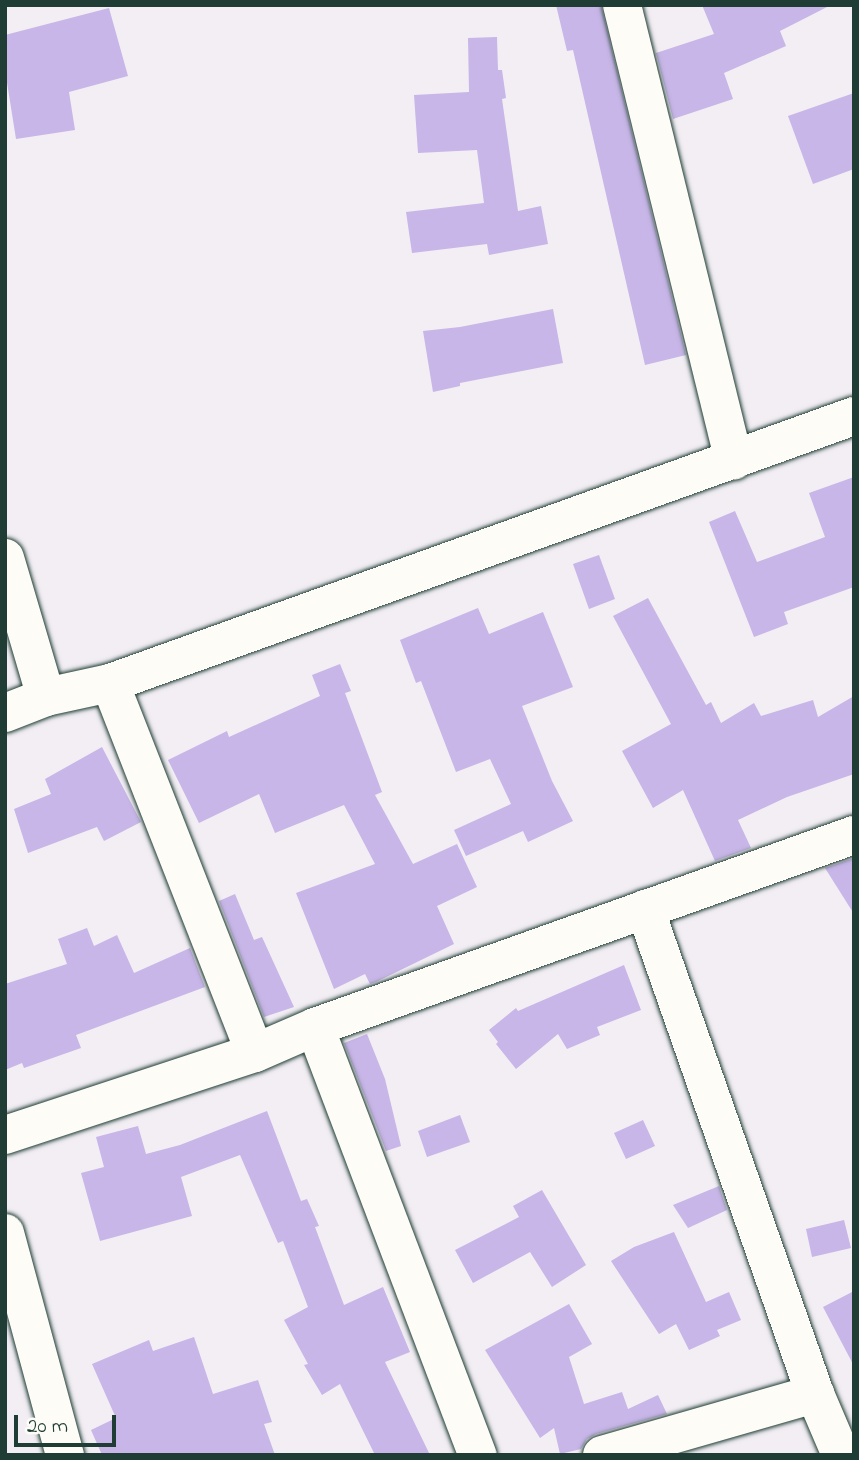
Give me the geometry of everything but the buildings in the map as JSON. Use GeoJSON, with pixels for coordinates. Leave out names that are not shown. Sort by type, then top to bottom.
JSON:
{"type":"FeatureCollection","features":[{"type":"Feature","properties":{"kind":"street"},"geometry":{"type":"LineString","coordinates":[[622,5],[734,460]]}},
{"type":"Feature","properties":{"kind":"street"},"geometry":{"type":"LineString","coordinates":[[5,713],[46,697],[110,683],[854,416]]}},
{"type":"Feature","properties":{"kind":"street"},"geometry":{"type":"LineString","coordinates":[[5,558],[46,697]]}},
{"type":"Feature","properties":{"kind":"street"},"geometry":{"type":"LineString","coordinates":[[110,683],[255,1053]]}},
{"type":"Feature","properties":{"kind":"street"},"geometry":{"type":"LineString","coordinates":[[5,1135],[255,1053],[315,1027],[854,835]]}},
{"type":"Feature","properties":{"kind":"street"},"geometry":{"type":"LineString","coordinates":[[645,909],[815,1394],[841,1455]]}},
{"type":"Feature","properties":{"kind":"street"},"geometry":{"type":"LineString","coordinates":[[315,1027],[478,1455]]}},
{"type":"Feature","properties":{"kind":"street"},"geometry":{"type":"LineString","coordinates":[[5,1233],[65,1455]]}},
{"type":"Feature","properties":{"kind":"street"},"geometry":{"type":"LineString","coordinates":[[603,1455],[815,1394]]}}]}
